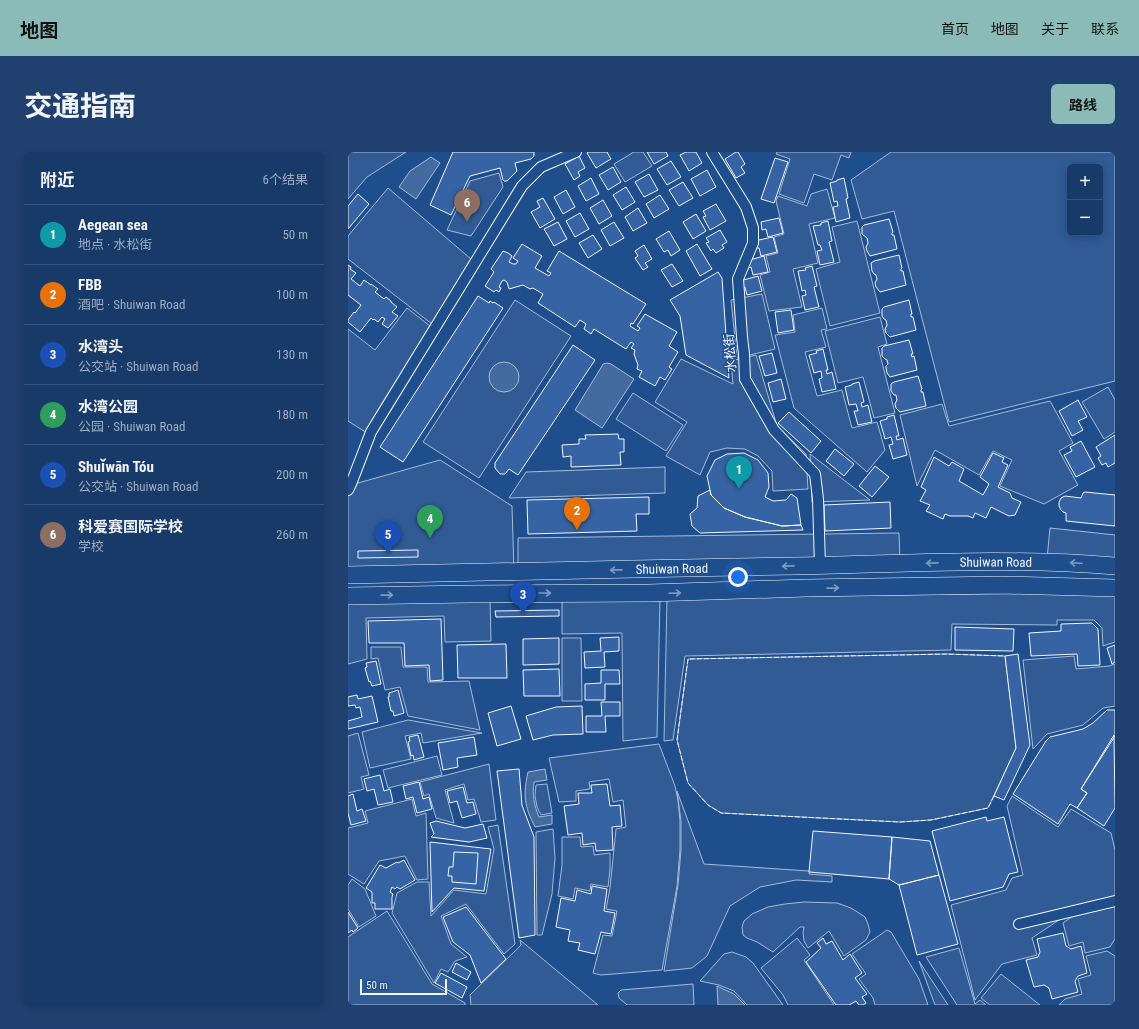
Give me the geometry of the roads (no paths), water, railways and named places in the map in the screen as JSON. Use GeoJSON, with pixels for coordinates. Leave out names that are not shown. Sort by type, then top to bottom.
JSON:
{"type":"FeatureCollection","features":[{"type":"Feature","properties":{"kind":"main road","name":"Shuiwan Road"},"geometry":{"type":"LineString","coordinates":[[348,575],[984,562],[1076,563],[1115,566]]}},
{"type":"Feature","properties":{"kind":"main road","name":"Shuiwan Road"},"geometry":{"type":"LineString","coordinates":[[348,596],[649,593],[806,588],[1003,585],[1115,588]]}},
{"type":"Feature","properties":{"kind":"street"},"geometry":{"type":"LineString","coordinates":[[348,490],[371,432],[522,186],[541,167],[576,152]]}},
{"type":"Feature","properties":{"kind":"street","name":"水松街"},"geometry":{"type":"LineString","coordinates":[[712,152],[746,207],[754,228],[753,243],[738,279],[745,379],[774,430],[815,474],[818,498],[820,566]]}},
{"type":"Feature","properties":{"kind":"street"},"geometry":{"type":"LineString","coordinates":[[1019,924],[1115,901]]}},
{"type":"Feature","properties":{"kind":"place","name":"科爱赛国际学校"},"geometry":{"type":"Point","coordinates":[467,222]}},
{"type":"Feature","properties":{"kind":"place","name":"Aegean sea"},"geometry":{"type":"Point","coordinates":[739,489]}},
{"type":"Feature","properties":{"kind":"place","name":"FBB"},"geometry":{"type":"Point","coordinates":[577,530]}},
{"type":"Feature","properties":{"kind":"place","name":"水湾公园"},"geometry":{"type":"Point","coordinates":[430,538]}},
{"type":"Feature","properties":{"kind":"place","name":"Shuǐwān Tóu"},"geometry":{"type":"Point","coordinates":[388,554]}},
{"type":"Feature","properties":{"kind":"place","name":"水湾头"},"geometry":{"type":"Point","coordinates":[523,614]}}]}
